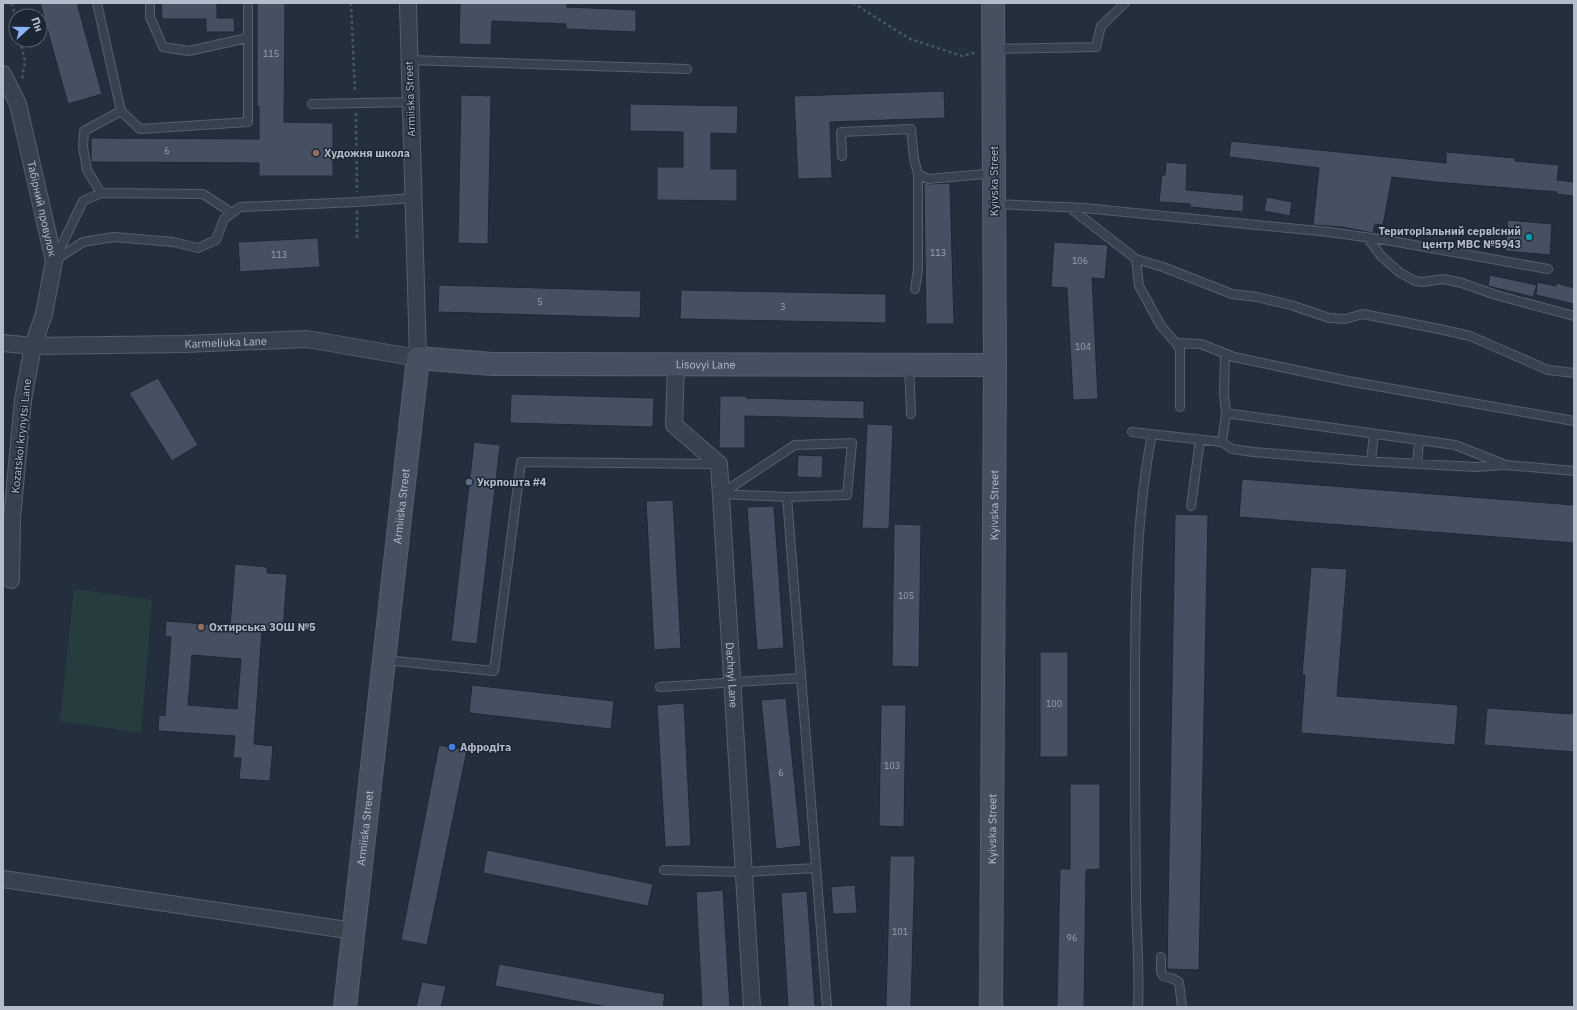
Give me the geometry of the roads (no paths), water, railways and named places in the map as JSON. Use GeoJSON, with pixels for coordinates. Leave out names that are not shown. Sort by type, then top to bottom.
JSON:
{"type":"FeatureCollection","features":[{"type":"Feature","properties":{"kind":"main road","name":"Kyivska Street"},"geometry":{"type":"LineString","coordinates":[[982,1007],[994,204],[985,3]]}},
{"type":"Feature","properties":{"kind":"main road","name":"Kyivska Street"},"geometry":{"type":"LineString","coordinates":[[991,1007],[991,365],[985,174],[988,50],[993,3]]}},
{"type":"Feature","properties":{"kind":"main road","name":"Lisovyi Lane"},"geometry":{"type":"LineString","coordinates":[[418,358],[492,364],[991,365]]}},
{"type":"Feature","properties":{"kind":"main road","name":"Armiiska Street"},"geometry":{"type":"LineString","coordinates":[[346,1007],[418,358]]}},
{"type":"Feature","properties":{"kind":"street","name":"Armiiska Street"},"geometry":{"type":"LineString","coordinates":[[408,3],[418,358]]}},
{"type":"Feature","properties":{"kind":"street","name":"Табірний провулок"},"geometry":{"type":"LineString","coordinates":[[3,74],[18,104],[54,261],[44,314],[33,346]]}},
{"type":"Feature","properties":{"kind":"street","name":"Karmeliuka Lane"},"geometry":{"type":"LineString","coordinates":[[33,346],[185,344],[307,339],[418,358]]}},
{"type":"Feature","properties":{"kind":"street"},"geometry":{"type":"LineString","coordinates":[[3,343],[33,346]]}},
{"type":"Feature","properties":{"kind":"street","name":"Kozatskoi krynytsi Lane"},"geometry":{"type":"LineString","coordinates":[[11,580],[12,518],[23,400],[33,346]]}},
{"type":"Feature","properties":{"kind":"street"},"geometry":{"type":"LineString","coordinates":[[676,364],[674,425],[719,464]]}},
{"type":"Feature","properties":{"kind":"street","name":"Dachnyi Lane"},"geometry":{"type":"LineString","coordinates":[[719,464],[752,1007]]}},
{"type":"Feature","properties":{"kind":"street"},"geometry":{"type":"LineString","coordinates":[[3,879],[354,931]]}},
{"type":"Feature","properties":{"kind":"lane"},"geometry":{"type":"LineString","coordinates":[[97,3],[121,112],[140,129],[248,122],[248,3]]}},
{"type":"Feature","properties":{"kind":"lane"},"geometry":{"type":"LineString","coordinates":[[150,3],[150,17],[163,47],[189,51],[247,38]]}},
{"type":"Feature","properties":{"kind":"lane"},"geometry":{"type":"LineString","coordinates":[[988,50],[1096,47],[1101,26],[1125,3]]}},
{"type":"Feature","properties":{"kind":"lane"},"geometry":{"type":"LineString","coordinates":[[409,60],[687,69]]}},
{"type":"Feature","properties":{"kind":"lane"},"geometry":{"type":"LineString","coordinates":[[312,104],[410,102]]}},
{"type":"Feature","properties":{"kind":"lane"},"geometry":{"type":"LineString","coordinates":[[102,192],[87,170],[83,147],[84,131],[121,112]]}},
{"type":"Feature","properties":{"kind":"lane"},"geometry":{"type":"LineString","coordinates":[[842,156],[841,132],[911,129],[914,159],[918,174],[918,269],[915,289]]}},
{"type":"Feature","properties":{"kind":"lane"},"geometry":{"type":"LineString","coordinates":[[918,174],[928,179],[985,174]]}},
{"type":"Feature","properties":{"kind":"lane"},"geometry":{"type":"LineString","coordinates":[[54,261],[83,201],[102,192],[203,194],[232,213]]}},
{"type":"Feature","properties":{"kind":"lane"},"geometry":{"type":"LineString","coordinates":[[54,261],[83,242],[114,237],[173,242],[198,248],[216,240],[224,219],[240,207],[413,198]]}},
{"type":"Feature","properties":{"kind":"lane"},"geometry":{"type":"LineString","coordinates":[[994,204],[1069,207],[1279,226],[1367,237],[1548,268]]}},
{"type":"Feature","properties":{"kind":"lane"},"geometry":{"type":"LineString","coordinates":[[1069,207],[1136,259],[1163,267],[1232,294],[1264,298],[1291,305],[1329,318],[1345,319],[1363,314],[1470,336],[1548,370],[1574,373]]}},
{"type":"Feature","properties":{"kind":"lane"},"geometry":{"type":"LineString","coordinates":[[1367,237],[1381,256],[1399,272],[1415,281],[1423,282],[1443,280],[1462,283],[1496,295],[1574,316]]}},
{"type":"Feature","properties":{"kind":"lane"},"geometry":{"type":"LineString","coordinates":[[1136,259],[1139,286],[1161,326],[1176,342],[1180,349],[1180,407]]}},
{"type":"Feature","properties":{"kind":"lane"},"geometry":{"type":"LineString","coordinates":[[1176,342],[1201,344],[1241,358],[1348,381],[1574,421]]}},
{"type":"Feature","properties":{"kind":"lane"},"geometry":{"type":"LineString","coordinates":[[1222,442],[1226,413],[1224,394],[1226,354]]}},
{"type":"Feature","properties":{"kind":"lane"},"geometry":{"type":"LineString","coordinates":[[909,364],[911,414]]}},
{"type":"Feature","properties":{"kind":"lane"},"geometry":{"type":"LineString","coordinates":[[1226,413],[1455,445],[1506,465]]}},
{"type":"Feature","properties":{"kind":"lane"},"geometry":{"type":"LineString","coordinates":[[1132,432],[1222,442],[1232,449],[1253,452],[1417,464],[1476,467],[1506,465],[1574,471]]}},
{"type":"Feature","properties":{"kind":"lane"},"geometry":{"type":"LineString","coordinates":[[1138,1007],[1135,870],[1135,635],[1141,520],[1148,455],[1152,434]]}},
{"type":"Feature","properties":{"kind":"lane"},"geometry":{"type":"LineString","coordinates":[[1371,461],[1374,434]]}},
{"type":"Feature","properties":{"kind":"lane"},"geometry":{"type":"LineString","coordinates":[[1191,506],[1200,440]]}},
{"type":"Feature","properties":{"kind":"lane"},"geometry":{"type":"LineString","coordinates":[[1417,464],[1420,441]]}},
{"type":"Feature","properties":{"kind":"lane"},"geometry":{"type":"LineString","coordinates":[[852,443],[847,495],[787,497],[721,494],[795,445],[852,443]]}},
{"type":"Feature","properties":{"kind":"lane"},"geometry":{"type":"LineString","coordinates":[[384,660],[494,672],[521,462],[719,464]]}},
{"type":"Feature","properties":{"kind":"lane"},"geometry":{"type":"LineString","coordinates":[[787,497],[827,1007]]}},
{"type":"Feature","properties":{"kind":"lane"},"geometry":{"type":"LineString","coordinates":[[660,687],[801,678]]}},
{"type":"Feature","properties":{"kind":"lane"},"geometry":{"type":"LineString","coordinates":[[664,870],[744,872],[816,868]]}},
{"type":"Feature","properties":{"kind":"lane"},"geometry":{"type":"LineString","coordinates":[[1161,957],[1161,972],[1163,976],[1179,982],[1182,1007]]}},
{"type":"Feature","properties":{"kind":"place","name":"Художня школа"},"geometry":{"type":"Point","coordinates":[316,153]}},
{"type":"Feature","properties":{"kind":"place","name":"Територіальний сервісний центр МВС №5943"},"geometry":{"type":"Point","coordinates":[1529,237]}},
{"type":"Feature","properties":{"kind":"place","name":"Укрпошта #4"},"geometry":{"type":"Point","coordinates":[469,482]}},
{"type":"Feature","properties":{"kind":"place","name":"Охтирська ЗОШ №5"},"geometry":{"type":"Point","coordinates":[201,627]}},
{"type":"Feature","properties":{"kind":"place","name":"Афродіта"},"geometry":{"type":"Point","coordinates":[452,747]}}]}
